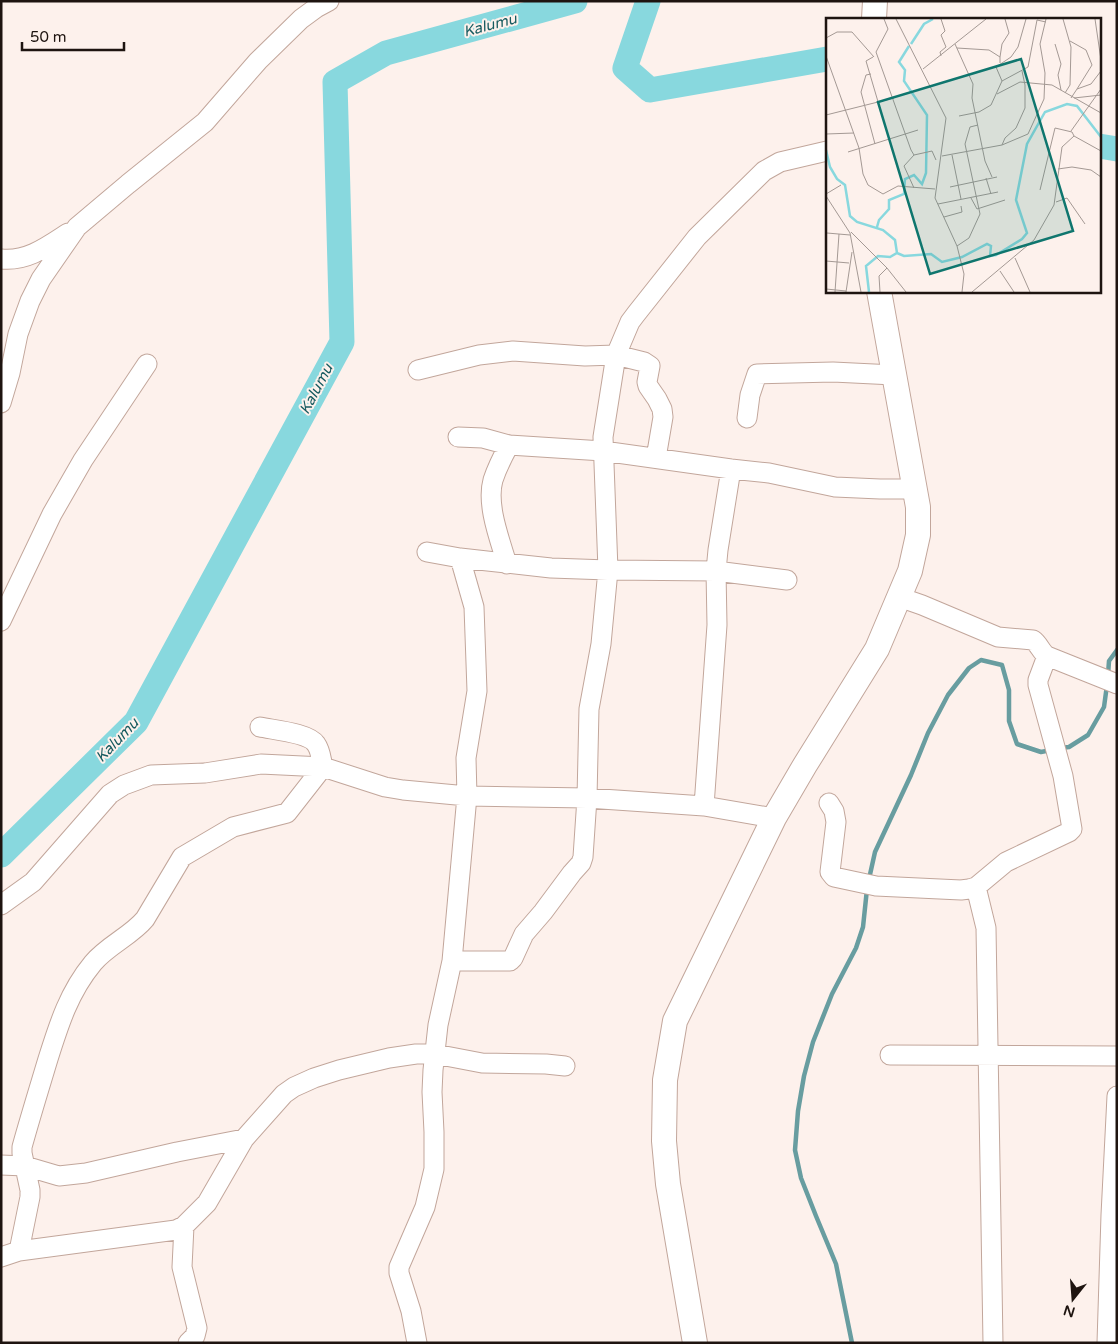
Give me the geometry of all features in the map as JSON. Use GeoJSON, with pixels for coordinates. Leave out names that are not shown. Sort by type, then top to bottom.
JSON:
{"type":"FeatureCollection","features":[{"type":"Feature","properties":{"kind":"main road"},"geometry":{"type":"LineString","coordinates":[[695,1343],[668,1184],[664,1141],[665,1080],[675,1021],[774,818],[804,765],[877,650],[910,571],[918,535],[918,507],[879,292]]}},
{"type":"Feature","properties":{"kind":"street"},"geometry":{"type":"LineString","coordinates":[[1,259],[8,260],[41,251],[77,227],[206,122],[266,54],[301,19],[329,1]]}},
{"type":"Feature","properties":{"kind":"street"},"geometry":{"type":"LineString","coordinates":[[452,960],[510,961],[524,934],[544,912],[572,873],[581,864],[583,858],[587,798],[589,709],[602,634],[608,570],[603,437],[616,355],[630,322],[696,237],[764,171],[780,162],[826,151]]}},
{"type":"Feature","properties":{"kind":"street"},"geometry":{"type":"LineString","coordinates":[[1,403],[10,373],[18,334],[30,301],[41,279],[77,227]]}},
{"type":"Feature","properties":{"kind":"street"},"geometry":{"type":"LineString","coordinates":[[418,370],[479,355],[513,351],[585,356],[616,355],[644,362],[650,366],[648,386],[662,409],[663,417],[656,458]]}},
{"type":"Feature","properties":{"kind":"street"},"geometry":{"type":"LineString","coordinates":[[1,621],[56,506],[83,460],[148,364]]}},
{"type":"Feature","properties":{"kind":"street"},"geometry":{"type":"LineString","coordinates":[[747,418],[750,395],[757,374],[833,372],[894,375]]}},
{"type":"Feature","properties":{"kind":"street"},"geometry":{"type":"LineString","coordinates":[[458,438],[483,438],[509,444],[603,451],[731,470],[769,473],[836,487],[914,489]]}},
{"type":"Feature","properties":{"kind":"street"},"geometry":{"type":"LineString","coordinates":[[507,564],[496,526],[491,496],[493,480],[509,444]]}},
{"type":"Feature","properties":{"kind":"street"},"geometry":{"type":"LineString","coordinates":[[704,806],[717,625],[716,571],[731,470]]}},
{"type":"Feature","properties":{"kind":"street"},"geometry":{"type":"LineString","coordinates":[[427,552],[460,558],[551,568],[716,571],[787,580]]}},
{"type":"Feature","properties":{"kind":"street"},"geometry":{"type":"LineString","coordinates":[[417,1343],[411,1311],[399,1267],[425,1207],[434,1169],[432,1092],[435,1054],[438,1025],[452,960],[467,796],[466,758],[477,691],[474,607],[460,558]]}},
{"type":"Feature","properties":{"kind":"street"},"geometry":{"type":"LineString","coordinates":[[899,597],[998,638],[1036,641],[1044,654],[1110,681]]}},
{"type":"Feature","properties":{"kind":"street"},"geometry":{"type":"LineString","coordinates":[[829,803],[834,811],[836,822],[830,872],[834,877],[870,885],[969,889],[976,887],[1006,862],[1071,831],[1072,826],[1066,789],[1038,685],[1038,680],[1048,656]]}},
{"type":"Feature","properties":{"kind":"street"},"geometry":{"type":"LineString","coordinates":[[260,727],[311,739],[318,748],[323,767]]}},
{"type":"Feature","properties":{"kind":"street"},"geometry":{"type":"LineString","coordinates":[[1,906],[33,882],[110,794],[124,785],[151,774],[205,773],[261,764],[323,767],[394,789],[467,796],[587,798],[704,806],[774,818]]}},
{"type":"Feature","properties":{"kind":"street"},"geometry":{"type":"LineString","coordinates":[[19,1251],[30,1197],[22,1147],[62,1015],[79,983],[93,964],[114,943],[145,919],[182,857],[233,827],[287,813],[323,767]]}},
{"type":"Feature","properties":{"kind":"street"},"geometry":{"type":"LineString","coordinates":[[976,887],[986,928],[994,1343]]}},
{"type":"Feature","properties":{"kind":"street"},"geometry":{"type":"LineString","coordinates":[[1,1257],[19,1251],[176,1230],[184,1226],[207,1203],[244,1139],[284,1094],[314,1078],[389,1058],[416,1054],[435,1054],[482,1063],[565,1066]]}},
{"type":"Feature","properties":{"kind":"street"},"geometry":{"type":"LineString","coordinates":[[890,1055],[1117,1056]]}},
{"type":"Feature","properties":{"kind":"street"},"geometry":{"type":"LineString","coordinates":[[1107,1343],[1117,1096]]}},
{"type":"Feature","properties":{"kind":"street"},"geometry":{"type":"LineString","coordinates":[[1,1165],[25,1166],[59,1176],[86,1173],[244,1139]]}},
{"type":"Feature","properties":{"kind":"street"},"geometry":{"type":"LineString","coordinates":[[184,1226],[182,1268],[197,1328],[195,1336],[188,1343]]}},
{"type":"Feature","properties":{"kind":"waterway","name":"Kalumu"},"geometry":{"type":"LineString","coordinates":[[1,855],[136,722],[342,342],[335,82],[386,53],[575,1]]}},
{"type":"Feature","properties":{"kind":"waterway","name":"Kalumu"},"geometry":{"type":"LineString","coordinates":[[648,1],[625,68],[650,90],[826,59]]}},
{"type":"Feature","properties":{"kind":"waterway","name":"Kalumu"},"geometry":{"type":"LineString","coordinates":[[1100,146],[1117,149]]}},
{"type":"Feature","properties":{"kind":"waterway"},"geometry":{"type":"LineString","coordinates":[[1108,675],[1109,661],[1117,650]]}},
{"type":"Feature","properties":{"kind":"waterway"},"geometry":{"type":"LineString","coordinates":[[869,879],[875,852],[911,775],[928,733],[948,695],[969,668],[981,660],[1002,665],[1009,690],[1009,721],[1017,744],[1041,752],[1051,750]]}},
{"type":"Feature","properties":{"kind":"waterway"},"geometry":{"type":"LineString","coordinates":[[1061,748],[1069,747],[1088,735],[1104,707],[1107,685]]}},
{"type":"Feature","properties":{"kind":"waterway"},"geometry":{"type":"LineString","coordinates":[[852,1343],[836,1264],[801,1178],[795,1150],[798,1111],[804,1076],[813,1042],[832,994],[856,948],[863,927],[867,889]]}}]}
